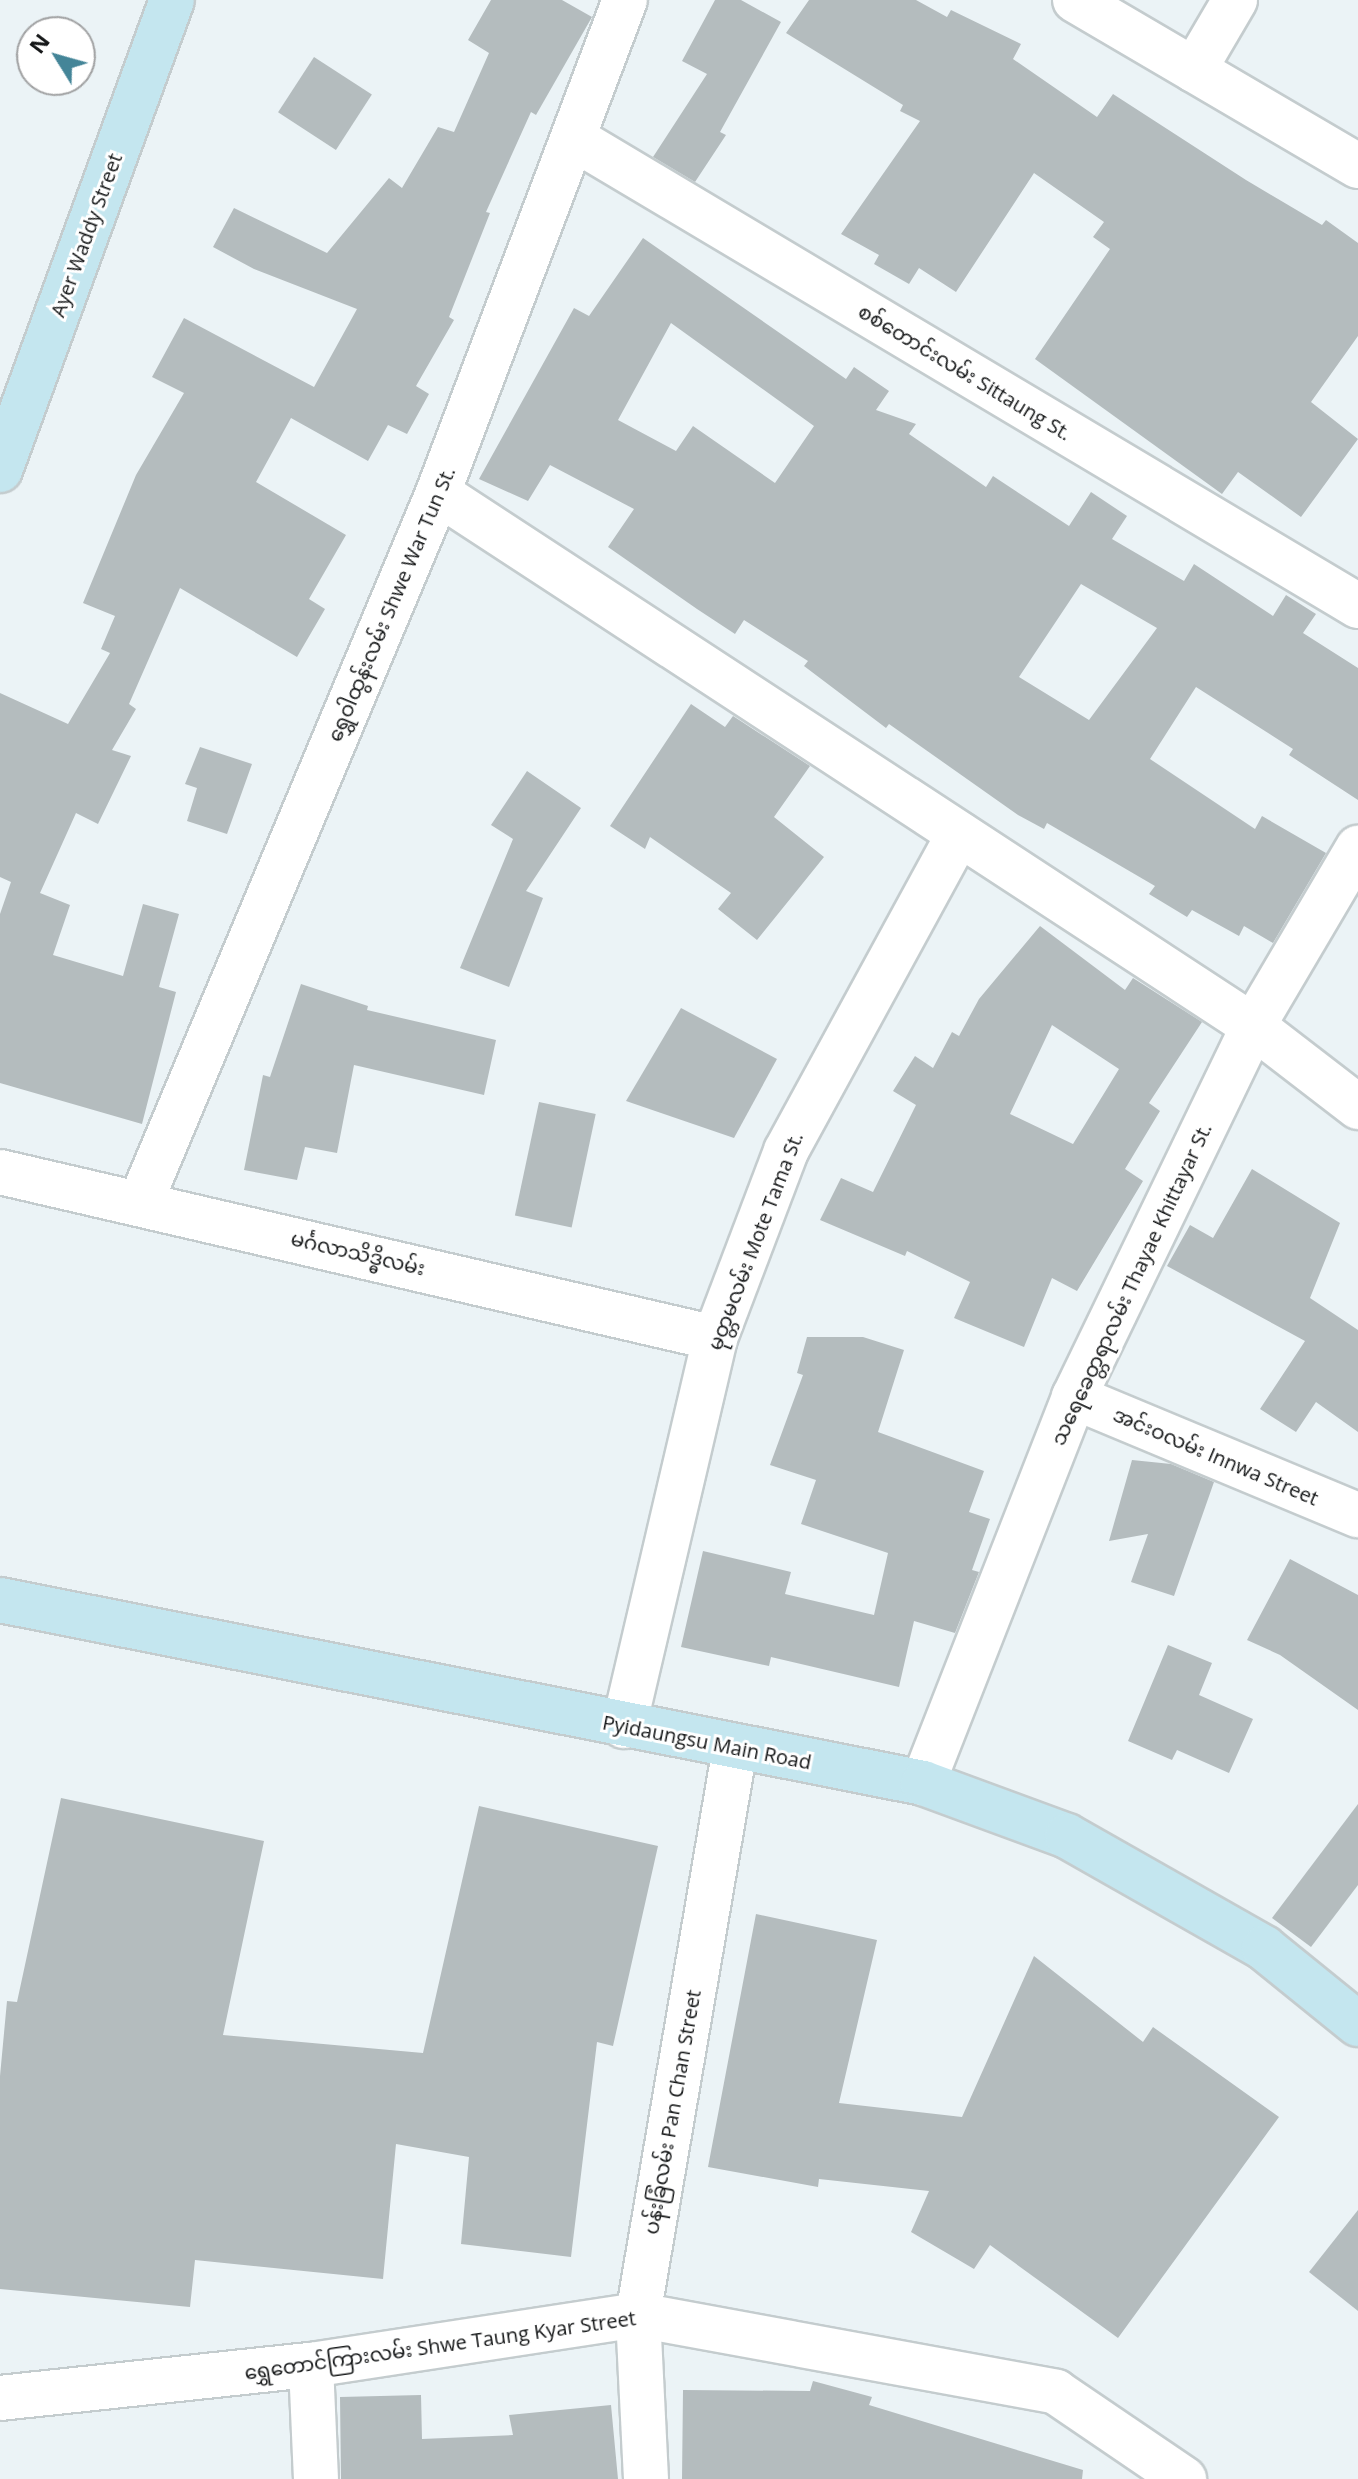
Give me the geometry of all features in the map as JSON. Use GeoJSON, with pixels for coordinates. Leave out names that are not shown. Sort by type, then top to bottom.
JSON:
{"type":"FeatureCollection","features":[{"type":"Feature","properties":{"kind":"main road","name":"Ayer Waddy Street"},"geometry":{"type":"LineString","coordinates":[[0,470],[10,412],[172,0]]}},
{"type":"Feature","properties":{"kind":"main road","name":"Pyidaungsu Main Road"},"geometry":{"type":"LineString","coordinates":[[0,1600],[923,1783],[1067,1836],[1264,1948],[1358,2024]]}},
{"type":"Feature","properties":{"kind":"street","name":"ရွှေဝါထွန်းလမ်း Shwe War Tun St."},"geometry":{"type":"LineString","coordinates":[[141,1201],[438,493],[625,0]]}},
{"type":"Feature","properties":{"kind":"street"},"geometry":{"type":"LineString","coordinates":[[1075,0],[1358,166]]}},
{"type":"Feature","properties":{"kind":"street"},"geometry":{"type":"LineString","coordinates":[[1194,70],[1235,0]]}},
{"type":"Feature","properties":{"kind":"street","name":"စစ်တောင်းလမ်း Sittaung St."},"geometry":{"type":"LineString","coordinates":[[573,138],[1358,606]]}},
{"type":"Feature","properties":{"kind":"street"},"geometry":{"type":"LineString","coordinates":[[438,493],[1253,1026],[1358,1107]]}},
{"type":"Feature","properties":{"kind":"street","name":"မုတ္တမလမ်း Mote Tama St."},"geometry":{"type":"LineString","coordinates":[[624,1726],[715,1338],[786,1151],[959,834]]}},
{"type":"Feature","properties":{"kind":"street","name":"သရေခေတ္တရာလမ်း Thayae Khittayar St."},"geometry":{"type":"LineString","coordinates":[[923,1783],[1074,1397],[1253,1026],[1358,848]]}},
{"type":"Feature","properties":{"kind":"street","name":"မင်္ဂလာသိဒ္ဓိလမ်း"},"geometry":{"type":"LineString","coordinates":[[0,1172],[141,1201],[715,1338]]}},
{"type":"Feature","properties":{"kind":"street","name":"အင်းဝလမ်း Innwa Street"},"geometry":{"type":"LineString","coordinates":[[1074,1397],[1358,1515]]}},
{"type":"Feature","properties":{"kind":"street","name":"ပန်းခြံလမ်း Pan Chan Street"},"geometry":{"type":"LineString","coordinates":[[646,2479],[638,2315],[735,1748]]}},
{"type":"Feature","properties":{"kind":"street","name":"ရွှေတောင်ကြားလမ်း Shwe Taung Kyar Street"},"geometry":{"type":"LineString","coordinates":[[0,2398],[311,2365],[638,2315],[1056,2392],[1184,2479]]}},
{"type":"Feature","properties":{"kind":"street"},"geometry":{"type":"LineString","coordinates":[[311,2365],[316,2479]]}},
{"type":"Feature","properties":{"kind":"building"},"geometry":{"type":"Polygon","coordinates":[[[491,0],[562,0],[592,17],[536,115],[531,112],[486,212],[490,213],[449,317],[454,320],[416,386],[429,394],[407,434],[388,425],[368,461],[291,418],[256,482],[346,535],[309,599],[325,609],[297,657],[180,588],[129,704],[136,709],[112,750],[131,756],[98,824],[76,813],[40,893],[70,905],[53,955],[123,976],[143,904],[179,914],[159,987],[176,992],[142,1124],[0,1083],[0,914],[11,882],[0,877],[0,693],[68,724],[110,653],[101,649],[115,616],[83,603],[136,475],[184,393],[152,377],[184,318],[314,387],[357,309],[254,269],[213,247],[234,208],[327,253],[389,178],[402,188],[438,127],[454,132],[489,53],[468,40],[491,0]]]}},
{"type":"Feature","properties":{"kind":"building"},"geometry":{"type":"Polygon","coordinates":[[[715,0],[741,0],[781,22],[720,132],[726,135],[695,182],[653,157],[707,74],[682,61],[715,0]]]}},
{"type":"Feature","properties":{"kind":"building"},"geometry":{"type":"Polygon","coordinates":[[[809,0],[916,0],[947,17],[951,10],[1021,44],[1013,59],[1097,117],[1113,94],[1246,180],[1322,225],[1326,220],[1358,243],[1358,336],[1311,402],[1358,439],[1301,517],[1238,472],[1222,494],[1035,359],[1110,249],[1093,237],[1104,222],[1034,173],[956,292],[919,268],[909,284],[874,264],[879,255],[841,234],[920,121],[900,111],[903,105],[786,33],[809,0]]]}},
{"type":"Feature","properties":{"kind":"building"},"geometry":{"type":"Polygon","coordinates":[[[314,57],[372,95],[336,150],[278,112],[314,57]]]}},
{"type":"Feature","properties":{"kind":"building"},"geometry":{"type":"Polygon","coordinates":[[[643,238],[846,379],[854,367],[889,391],[876,410],[916,424],[909,434],[986,487],[993,476],[1069,526],[1091,492],[1127,516],[1112,539],[1184,581],[1194,564],[1273,616],[1286,595],[1316,614],[1303,633],[1358,668],[1358,800],[1289,755],[1293,749],[1196,687],[1150,759],[1255,829],[1262,816],[1326,853],[1273,943],[1244,926],[1239,936],[1192,910],[1187,917],[1149,894],[1155,886],[1047,823],[1044,829],[1018,815],[889,724],[886,728],[804,666],[808,661],[744,620],[735,634],[697,609],[608,547],[634,509],[550,465],[528,501],[479,479],[574,308],[589,316],[643,238]],[[671,323],[618,420],[676,451],[693,426],[775,483],[814,426],[671,323]],[[1081,584],[1019,677],[1089,720],[1157,628],[1081,584]]]}},
{"type":"Feature","properties":{"kind":"building"},"geometry":{"type":"Polygon","coordinates":[[[691,704],[725,727],[733,716],[810,766],[774,817],[824,857],[757,940],[718,909],[731,893],[650,837],[645,849],[610,826],[691,704]]]}},
{"type":"Feature","properties":{"kind":"building"},"geometry":{"type":"Polygon","coordinates":[[[200,747],[252,764],[227,834],[187,821],[197,788],[185,784],[200,747]]]}},
{"type":"Feature","properties":{"kind":"building"},"geometry":{"type":"Polygon","coordinates":[[[527,771],[581,808],[526,891],[543,898],[509,987],[460,968],[513,839],[491,825],[527,771]]]}},
{"type":"Feature","properties":{"kind":"building"},"geometry":{"type":"Polygon","coordinates":[[[1040,926],[1125,990],[1133,978],[1202,1022],[1149,1103],[1160,1111],[1125,1169],[1143,1181],[1077,1291],[1052,1278],[1024,1347],[954,1318],[970,1282],[907,1251],[905,1256],[820,1220],[841,1178],[873,1192],[916,1105],[893,1091],[915,1056],[933,1068],[952,1032],[959,1036],[979,999],[1040,926]],[[1052,1025],[1010,1114],[1073,1144],[1119,1069],[1052,1025]]]}},
{"type":"Feature","properties":{"kind":"building"},"geometry":{"type":"Polygon","coordinates":[[[301,984],[368,1006],[367,1010],[496,1040],[484,1095],[354,1065],[337,1153],[305,1147],[297,1180],[244,1170],[263,1075],[270,1077],[301,984]]]}},
{"type":"Feature","properties":{"kind":"building"},"geometry":{"type":"Polygon","coordinates":[[[681,1008],[777,1059],[734,1138],[626,1101],[681,1008]]]}},
{"type":"Feature","properties":{"kind":"building"},"geometry":{"type":"Polygon","coordinates":[[[539,1102],[596,1114],[572,1228],[515,1215],[539,1102]]]}},
{"type":"Feature","properties":{"kind":"building"},"geometry":{"type":"Polygon","coordinates":[[[1252,1169],[1340,1223],[1310,1298],[1358,1330],[1358,1432],[1316,1402],[1296,1432],[1260,1409],[1305,1341],[1167,1266],[1190,1225],[1213,1238],[1252,1169]]]}},
{"type":"Feature","properties":{"kind":"building"},"geometry":{"type":"Polygon","coordinates":[[[807,1337],[863,1337],[904,1350],[878,1432],[984,1471],[969,1512],[990,1519],[972,1570],[979,1572],[955,1633],[914,1621],[899,1687],[771,1657],[769,1666],[681,1647],[703,1551],[791,1572],[785,1594],[874,1615],[888,1553],[801,1524],[816,1480],[770,1465],[803,1375],[797,1373],[807,1337]]]}},
{"type":"Feature","properties":{"kind":"building"},"geometry":{"type":"Polygon","coordinates":[[[1132,1460],[1171,1464],[1214,1482],[1174,1596],[1131,1582],[1148,1534],[1109,1541],[1132,1460]]]}},
{"type":"Feature","properties":{"kind":"building"},"geometry":{"type":"Polygon","coordinates":[[[1290,1559],[1358,1595],[1358,1710],[1280,1655],[1247,1640],[1290,1559]]]}},
{"type":"Feature","properties":{"kind":"building"},"geometry":{"type":"Polygon","coordinates":[[[1168,1645],[1212,1663],[1199,1695],[1253,1719],[1229,1773],[1177,1750],[1172,1760],[1128,1741],[1168,1645]]]}},
{"type":"Feature","properties":{"kind":"building"},"geometry":{"type":"Polygon","coordinates":[[[61,1798],[264,1841],[223,2035],[423,2053],[479,1806],[658,1846],[613,2046],[597,2042],[571,2257],[461,2244],[469,2157],[396,2144],[383,2279],[195,2260],[190,2307],[0,2289],[0,2076],[7,2001],[17,2002],[61,1798]]]}},
{"type":"Feature","properties":{"kind":"building"},"geometry":{"type":"Polygon","coordinates":[[[1358,1804],[1358,1885],[1311,1947],[1272,1918],[1358,1804]]]}},
{"type":"Feature","properties":{"kind":"building"},"geometry":{"type":"Polygon","coordinates":[[[756,1914],[877,1940],[839,2103],[962,2117],[1034,1956],[1143,2042],[1153,2027],[1279,2117],[1118,2338],[990,2245],[974,2269],[911,2232],[929,2191],[819,2179],[818,2187],[708,2167],[756,1914]]]}},
{"type":"Feature","properties":{"kind":"building"},"geometry":{"type":"Polygon","coordinates":[[[1358,2210],[1358,2311],[1309,2272],[1358,2210]]]}},
{"type":"Feature","properties":{"kind":"building"},"geometry":{"type":"Polygon","coordinates":[[[813,2381],[872,2397],[869,2405],[1083,2470],[1082,2479],[682,2479],[683,2390],[810,2391],[813,2381]]]}},
{"type":"Feature","properties":{"kind":"building"},"geometry":{"type":"Polygon","coordinates":[[[421,2395],[422,2439],[513,2435],[509,2415],[611,2405],[618,2479],[341,2479],[340,2397],[421,2395]]]}}]}
